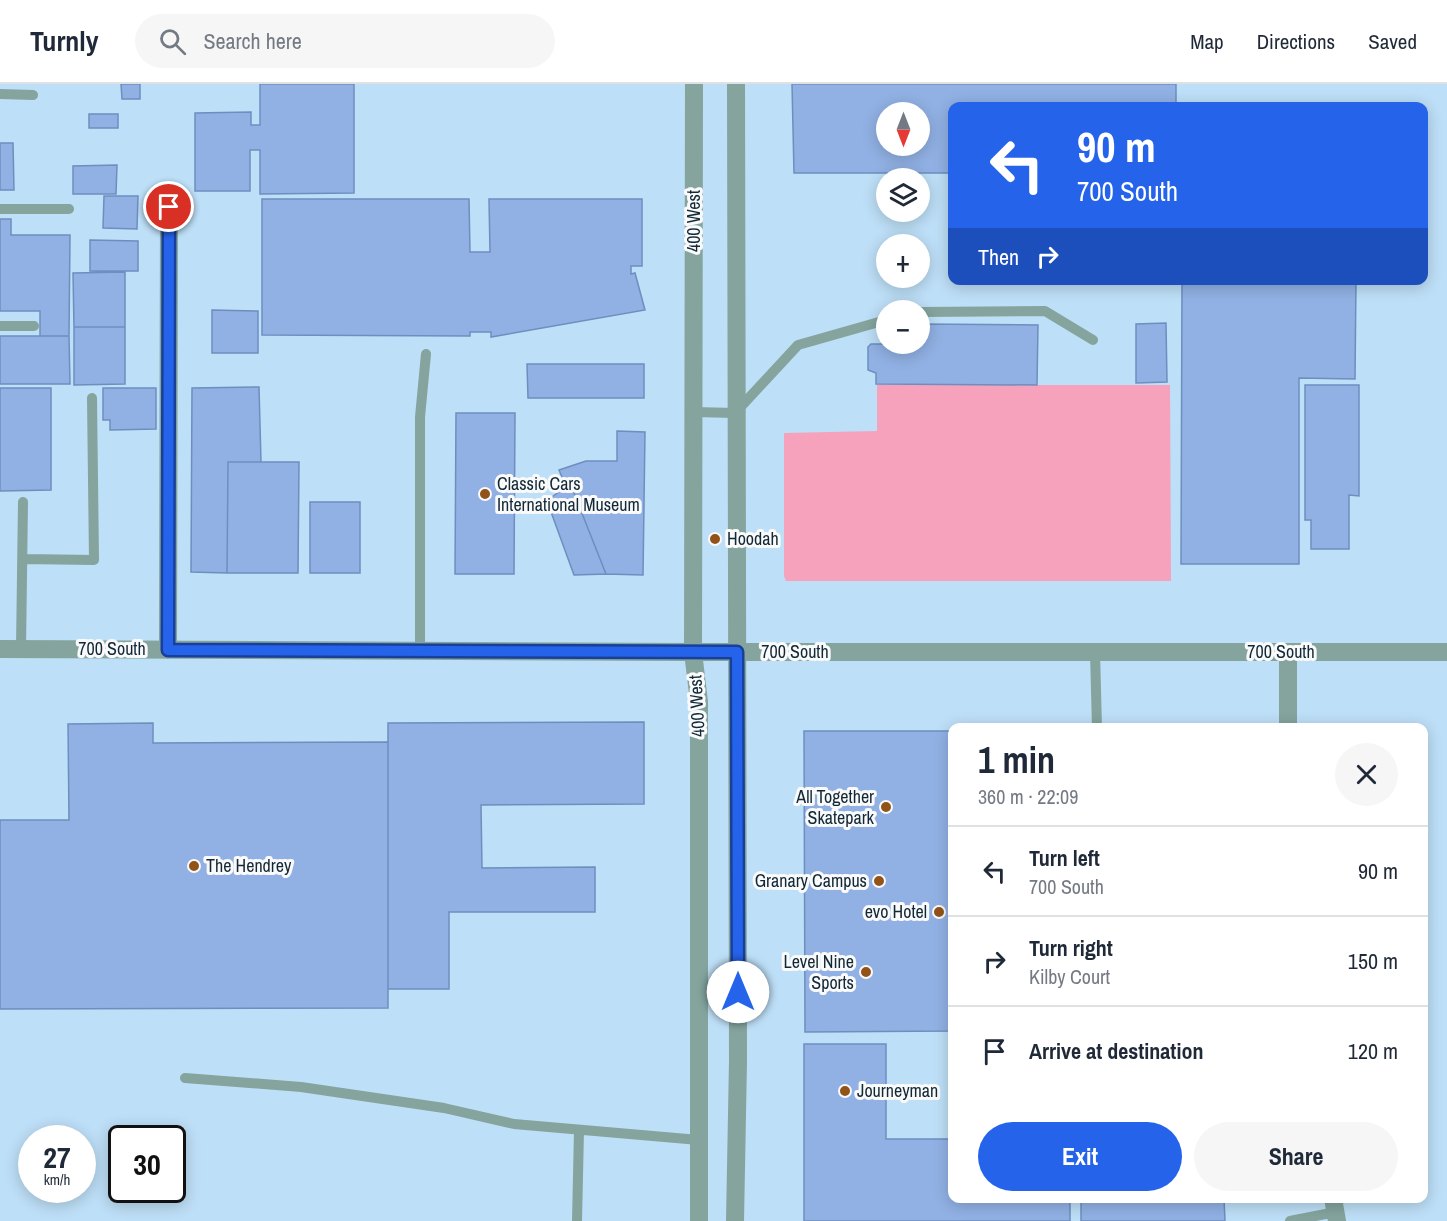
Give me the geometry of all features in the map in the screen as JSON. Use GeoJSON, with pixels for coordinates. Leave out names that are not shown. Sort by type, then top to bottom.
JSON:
{"type":"FeatureCollection","features":[{"type":"Feature","properties":{"kind":"street","name":"400 West"},"geometry":{"type":"LineString","coordinates":[[694,84],[693,652],[699,702],[699,1221]]}},
{"type":"Feature","properties":{"kind":"street"},"geometry":{"type":"LineString","coordinates":[[735,1221],[738,1061],[736,84]]}},
{"type":"Feature","properties":{"kind":"street"},"geometry":{"type":"LineString","coordinates":[[168,650],[169,207]]}},
{"type":"Feature","properties":{"kind":"street","name":"700 South"},"geometry":{"type":"LineString","coordinates":[[0,649],[1447,652]]}},
{"type":"Feature","properties":{"kind":"street"},"geometry":{"type":"LineString","coordinates":[[1288,652],[1288,723]]}},
{"type":"Feature","properties":{"kind":"lane"},"geometry":{"type":"LineString","coordinates":[[0,94],[33,95]]}},
{"type":"Feature","properties":{"kind":"lane"},"geometry":{"type":"LineString","coordinates":[[0,209],[69,209]]}},
{"type":"Feature","properties":{"kind":"lane"},"geometry":{"type":"LineString","coordinates":[[930,312],[1045,311],[1093,340]]}},
{"type":"Feature","properties":{"kind":"lane"},"geometry":{"type":"LineString","coordinates":[[694,412],[735,413],[798,345],[876,323]]}},
{"type":"Feature","properties":{"kind":"lane"},"geometry":{"type":"LineString","coordinates":[[0,326],[34,326]]}},
{"type":"Feature","properties":{"kind":"lane"},"geometry":{"type":"LineString","coordinates":[[420,650],[420,417],[426,354]]}},
{"type":"Feature","properties":{"kind":"lane"},"geometry":{"type":"LineString","coordinates":[[24,559],[94,560],[92,398]]}},
{"type":"Feature","properties":{"kind":"lane"},"geometry":{"type":"LineString","coordinates":[[21,649],[23,502]]}},
{"type":"Feature","properties":{"kind":"lane"},"geometry":{"type":"LineString","coordinates":[[1095,652],[1096,723]]}},
{"type":"Feature","properties":{"kind":"lane"},"geometry":{"type":"LineString","coordinates":[[185,1078],[302,1087],[444,1108],[514,1124],[699,1140]]}},
{"type":"Feature","properties":{"kind":"lane"},"geometry":{"type":"LineString","coordinates":[[577,1221],[579,1130]]}},
{"type":"Feature","properties":{"kind":"lane"},"geometry":{"type":"LineString","coordinates":[[1290,1221],[1335,1210]]}},
{"type":"Feature","properties":{"kind":"shaded area"},"geometry":{"type":"Polygon","coordinates":[[[877,385],[1170,385],[1171,581],[786,581],[784,576],[784,433],[877,431],[877,385]]]}},
{"type":"Feature","properties":{"kind":"building"},"geometry":{"type":"Polygon","coordinates":[[[121,84],[140,84],[140,99],[122,99],[121,84]]]}},
{"type":"Feature","properties":{"kind":"building"},"geometry":{"type":"Polygon","coordinates":[[[260,84],[354,84],[354,193],[260,194],[260,150],[250,150],[250,191],[195,191],[195,113],[251,112],[251,125],[260,125],[260,84]]]}},
{"type":"Feature","properties":{"kind":"building"},"geometry":{"type":"Polygon","coordinates":[[[792,84],[1176,84],[1176,102],[948,102],[948,173],[930,173],[930,168],[876,168],[876,173],[794,173],[792,84]]]}},
{"type":"Feature","properties":{"kind":"building"},"geometry":{"type":"Polygon","coordinates":[[[89,114],[118,114],[118,128],[89,128],[89,114]]]}},
{"type":"Feature","properties":{"kind":"building"},"geometry":{"type":"Polygon","coordinates":[[[0,143],[13,143],[14,190],[0,190],[0,143]]]}},
{"type":"Feature","properties":{"kind":"building"},"geometry":{"type":"Polygon","coordinates":[[[117,165],[116,194],[73,194],[73,166],[117,165]]]}},
{"type":"Feature","properties":{"kind":"building"},"geometry":{"type":"Polygon","coordinates":[[[104,196],[138,196],[137,229],[103,228],[104,196]]]}},
{"type":"Feature","properties":{"kind":"building"},"geometry":{"type":"Polygon","coordinates":[[[262,199],[469,199],[470,252],[490,252],[489,199],[642,199],[642,266],[631,266],[631,274],[635,273],[645,310],[491,337],[491,332],[470,332],[470,336],[262,335],[262,199]]]}},
{"type":"Feature","properties":{"kind":"building"},"geometry":{"type":"Polygon","coordinates":[[[0,219],[11,219],[11,235],[70,235],[69,336],[40,336],[40,311],[0,311],[0,219]]]}},
{"type":"Feature","properties":{"kind":"building"},"geometry":{"type":"Polygon","coordinates":[[[90,240],[138,241],[138,271],[90,271],[90,240]]]}},
{"type":"Feature","properties":{"kind":"building"},"geometry":{"type":"Polygon","coordinates":[[[125,272],[125,327],[74,327],[73,273],[125,272]]]}},
{"type":"Feature","properties":{"kind":"building"},"geometry":{"type":"Polygon","coordinates":[[[1182,285],[1356,285],[1355,379],[1299,378],[1299,564],[1181,564],[1182,285]]]}},
{"type":"Feature","properties":{"kind":"building"},"geometry":{"type":"Polygon","coordinates":[[[212,310],[258,311],[258,353],[212,353],[212,310]]]}},
{"type":"Feature","properties":{"kind":"building"},"geometry":{"type":"Polygon","coordinates":[[[1166,323],[1167,382],[1136,383],[1136,324],[1166,323]]]}},
{"type":"Feature","properties":{"kind":"building"},"geometry":{"type":"Polygon","coordinates":[[[930,324],[1038,325],[1037,385],[876,384],[876,373],[868,370],[868,347],[876,344],[876,354],[930,354],[930,324]]]}},
{"type":"Feature","properties":{"kind":"building"},"geometry":{"type":"Polygon","coordinates":[[[74,327],[125,327],[125,384],[74,385],[74,327]]]}},
{"type":"Feature","properties":{"kind":"building"},"geometry":{"type":"Polygon","coordinates":[[[0,336],[69,336],[70,384],[0,384],[0,336]]]}},
{"type":"Feature","properties":{"kind":"building"},"geometry":{"type":"Polygon","coordinates":[[[527,364],[644,364],[644,398],[528,398],[527,364]]]}},
{"type":"Feature","properties":{"kind":"building"},"geometry":{"type":"Polygon","coordinates":[[[1305,385],[1359,385],[1359,496],[1349,495],[1349,549],[1311,549],[1311,520],[1305,520],[1305,385]]]}},
{"type":"Feature","properties":{"kind":"building"},"geometry":{"type":"Polygon","coordinates":[[[259,387],[261,462],[228,462],[227,573],[191,572],[192,388],[259,387]]]}},
{"type":"Feature","properties":{"kind":"building"},"geometry":{"type":"Polygon","coordinates":[[[0,388],[51,388],[51,490],[0,491],[0,388]]]}},
{"type":"Feature","properties":{"kind":"building"},"geometry":{"type":"Polygon","coordinates":[[[103,388],[156,388],[156,429],[110,430],[110,420],[103,420],[103,388]]]}},
{"type":"Feature","properties":{"kind":"building","name":"Classic Cars International Museum"},"geometry":{"type":"Polygon","coordinates":[[[456,413],[515,413],[514,574],[455,574],[456,413]]]}},
{"type":"Feature","properties":{"kind":"building"},"geometry":{"type":"Polygon","coordinates":[[[617,431],[645,432],[643,575],[606,574],[570,483],[566,487],[559,470],[586,461],[617,461],[617,431]]]}},
{"type":"Feature","properties":{"kind":"building"},"geometry":{"type":"Polygon","coordinates":[[[228,462],[299,462],[298,573],[227,573],[228,462]]]}},
{"type":"Feature","properties":{"kind":"building"},"geometry":{"type":"Polygon","coordinates":[[[570,483],[606,574],[574,575],[547,501],[570,483]]]}},
{"type":"Feature","properties":{"kind":"building"},"geometry":{"type":"Polygon","coordinates":[[[310,502],[360,502],[360,573],[310,573],[310,502]]]}},
{"type":"Feature","properties":{"kind":"building"},"geometry":{"type":"Polygon","coordinates":[[[644,722],[644,804],[481,805],[482,868],[595,867],[595,912],[449,912],[449,989],[388,989],[388,723],[644,722]]]}},
{"type":"Feature","properties":{"kind":"building","name":"The Hendrey"},"geometry":{"type":"Polygon","coordinates":[[[153,723],[153,743],[388,742],[388,1008],[0,1009],[0,820],[69,820],[68,724],[153,723]]]}},
{"type":"Feature","properties":{"kind":"building","name":"Granary Campus"},"geometry":{"type":"Polygon","coordinates":[[[804,731],[948,731],[948,1031],[805,1032],[804,731]]]}},
{"type":"Feature","properties":{"kind":"building","name":"Journeyman"},"geometry":{"type":"Polygon","coordinates":[[[804,1044],[886,1044],[886,1139],[948,1139],[948,1203],[1070,1203],[1070,1221],[804,1221],[804,1044]]]}},
{"type":"Feature","properties":{"kind":"building"},"geometry":{"type":"Polygon","coordinates":[[[1081,1203],[1224,1203],[1225,1221],[1081,1221],[1081,1203]]]}},
{"type":"Feature","properties":{"kind":"place","name":"Classic Cars International Museum"},"geometry":{"type":"Point","coordinates":[485,494]}},
{"type":"Feature","properties":{"kind":"place","name":"Hoodah"},"geometry":{"type":"Point","coordinates":[715,539]}},
{"type":"Feature","properties":{"kind":"place","name":"All Together Skatepark"},"geometry":{"type":"Point","coordinates":[886,807]}},
{"type":"Feature","properties":{"kind":"place","name":"The Hendrey"},"geometry":{"type":"Point","coordinates":[194,866]}},
{"type":"Feature","properties":{"kind":"place","name":"Granary Campus"},"geometry":{"type":"Point","coordinates":[879,881]}},
{"type":"Feature","properties":{"kind":"place","name":"evo Hotel"},"geometry":{"type":"Point","coordinates":[939,912]}},
{"type":"Feature","properties":{"kind":"place","name":"Level Nine Sports"},"geometry":{"type":"Point","coordinates":[866,972]}},
{"type":"Feature","properties":{"kind":"place","name":"Journeyman"},"geometry":{"type":"Point","coordinates":[845,1091]}},
{"type":"Feature","properties":{"kind":"route"},"geometry":{"type":"LineString","coordinates":[[169,207],[168,650],[737,652],[738,992]]}}]}
